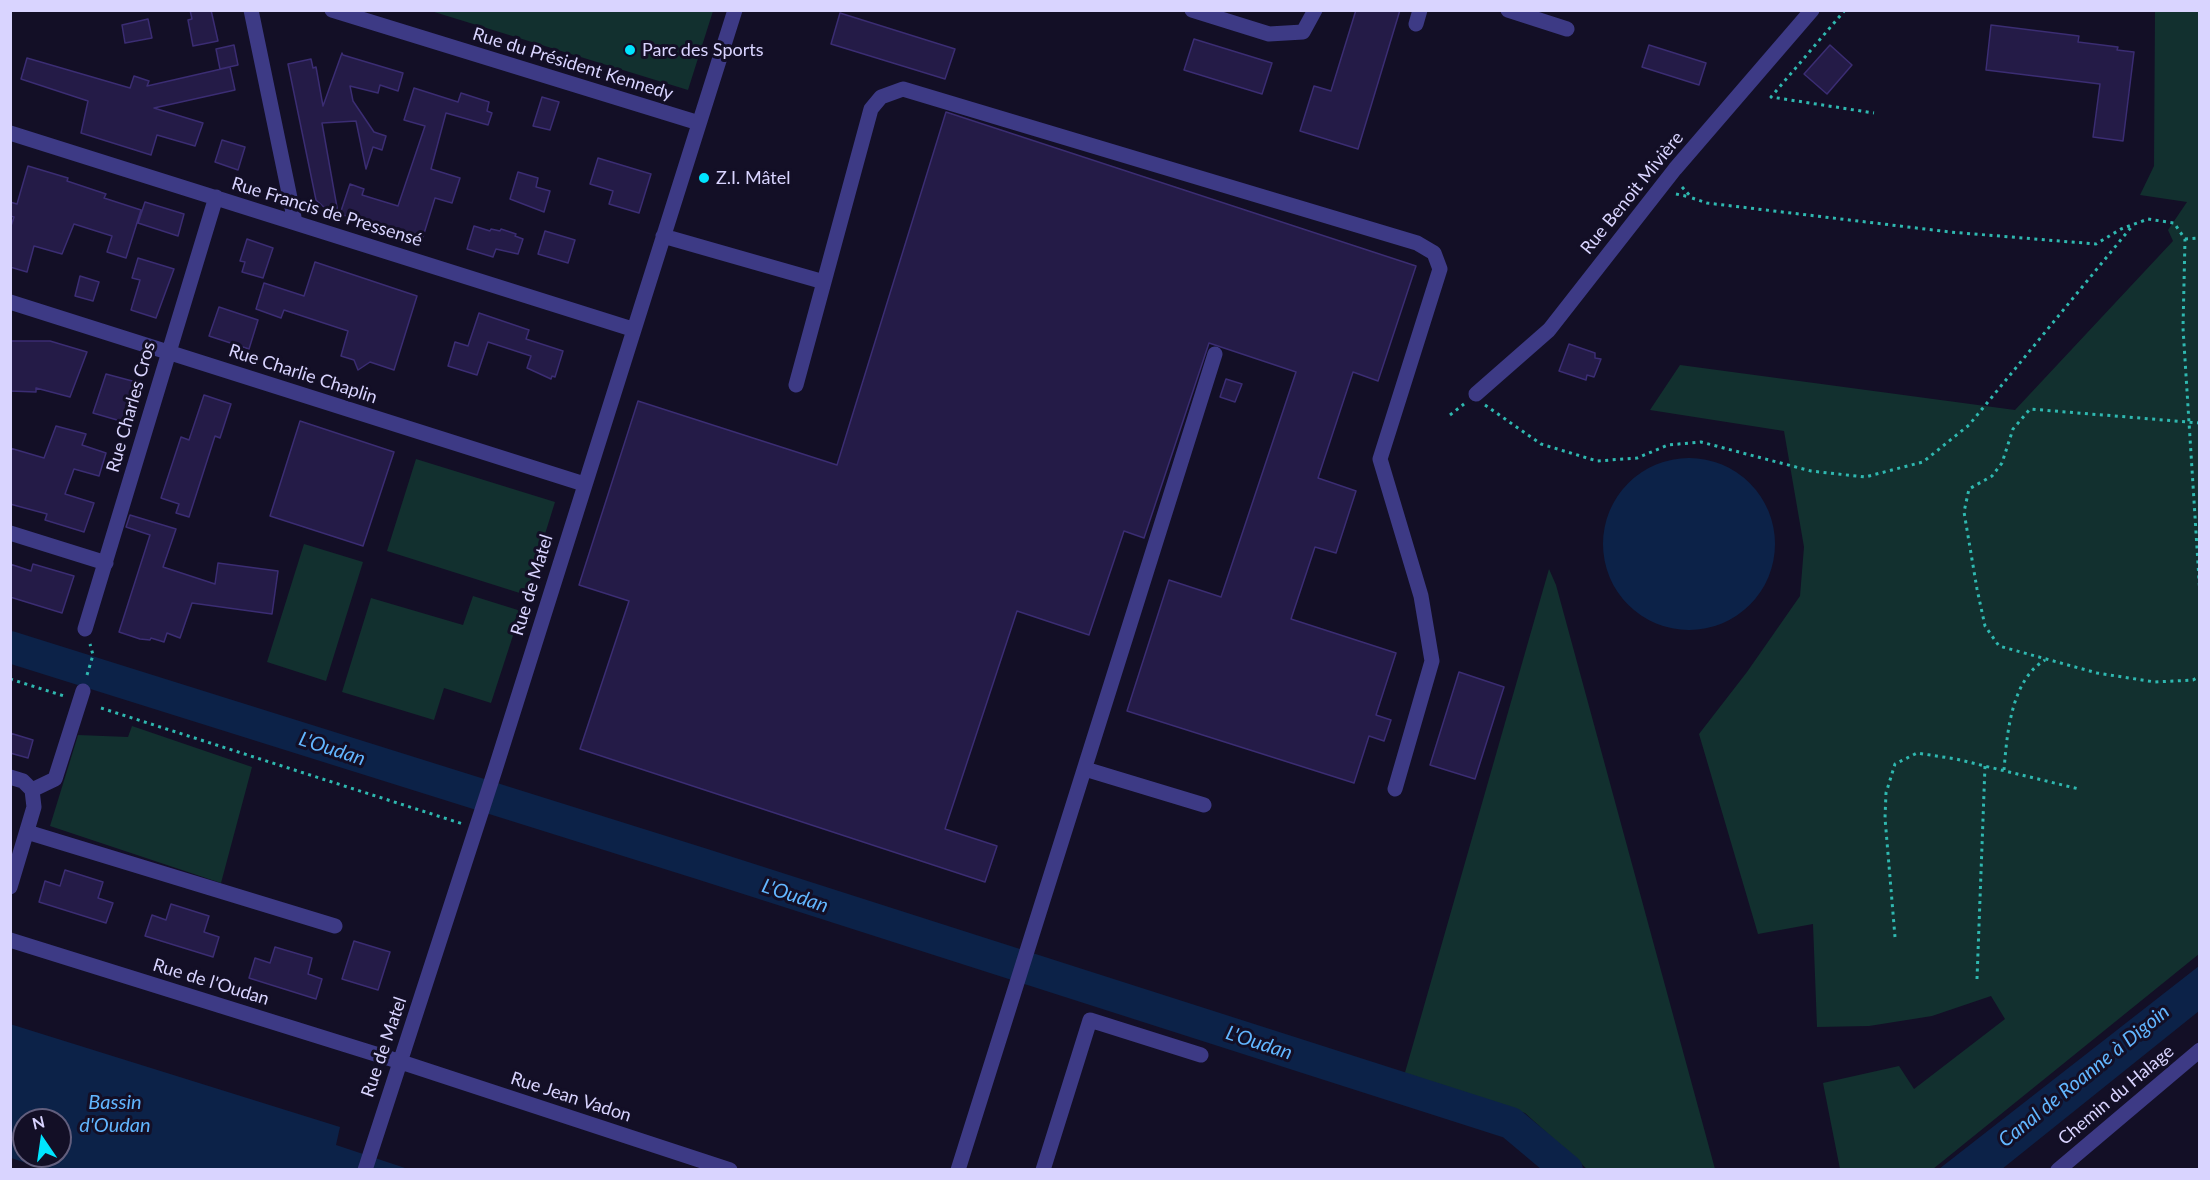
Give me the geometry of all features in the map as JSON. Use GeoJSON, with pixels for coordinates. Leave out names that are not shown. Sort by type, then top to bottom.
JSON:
{"type":"FeatureCollection","features":[{"type":"Feature","properties":{"kind":"street"},"geometry":{"type":"LineString","coordinates":[[252,10],[295,222]]}},
{"type":"Feature","properties":{"kind":"street","name":"Rue du Président Kennedy"},"geometry":{"type":"LineString","coordinates":[[332,10],[699,123]]}},
{"type":"Feature","properties":{"kind":"street","name":"Rue de Matel"},"geometry":{"type":"LineString","coordinates":[[365,1170],[735,10]]}},
{"type":"Feature","properties":{"kind":"street"},"geometry":{"type":"LineString","coordinates":[[1192,10],[1269,34],[1303,33],[1315,10]]}},
{"type":"Feature","properties":{"kind":"street"},"geometry":{"type":"LineString","coordinates":[[1508,10],[1567,29]]}},
{"type":"Feature","properties":{"kind":"street","name":"Rue Benoit Mivière"},"geometry":{"type":"LineString","coordinates":[[1476,394],[1549,330],[1674,169],[1812,10]]}},
{"type":"Feature","properties":{"kind":"street"},"geometry":{"type":"LineString","coordinates":[[796,385],[871,109],[881,97],[903,89],[1417,243],[1434,253],[1440,269],[1380,459],[1421,596],[1432,661],[1395,789]]}},
{"type":"Feature","properties":{"kind":"street","name":"Rue Francis de Pressensé"},"geometry":{"type":"LineString","coordinates":[[10,133],[632,328]]}},
{"type":"Feature","properties":{"kind":"street","name":"Rue Charles Cros"},"geometry":{"type":"LineString","coordinates":[[86,629],[216,197]]}},
{"type":"Feature","properties":{"kind":"street"},"geometry":{"type":"LineString","coordinates":[[663,236],[824,282]]}},
{"type":"Feature","properties":{"kind":"street","name":"Rue Charlie Chaplin"},"geometry":{"type":"LineString","coordinates":[[10,302],[584,484]]}},
{"type":"Feature","properties":{"kind":"street"},"geometry":{"type":"LineString","coordinates":[[958,1170],[1215,354]]}},
{"type":"Feature","properties":{"kind":"street"},"geometry":{"type":"LineString","coordinates":[[10,533],[106,563]]}},
{"type":"Feature","properties":{"kind":"street"},"geometry":{"type":"LineString","coordinates":[[32,790],[55,779],[81,696]]}},
{"type":"Feature","properties":{"kind":"street"},"geometry":{"type":"LineString","coordinates":[[1085,769],[1204,805]]}},
{"type":"Feature","properties":{"kind":"street"},"geometry":{"type":"LineString","coordinates":[[10,777],[23,781],[32,790],[34,807],[10,887]]}},
{"type":"Feature","properties":{"kind":"street"},"geometry":{"type":"LineString","coordinates":[[27,832],[335,926]]}},
{"type":"Feature","properties":{"kind":"street","name":"Rue de l'Oudan"},"geometry":{"type":"LineString","coordinates":[[10,940],[401,1062]]}},
{"type":"Feature","properties":{"kind":"street"},"geometry":{"type":"LineString","coordinates":[[1042,1170],[1090,1020],[1201,1055]]}},
{"type":"Feature","properties":{"kind":"street","name":"Chemin du Halage"},"geometry":{"type":"LineString","coordinates":[[2058,1170],[2199,1050]]}},
{"type":"Feature","properties":{"kind":"street","name":"Rue Jean Vadon"},"geometry":{"type":"LineString","coordinates":[[401,1062],[730,1170]]}},
{"type":"Feature","properties":{"kind":"path"},"geometry":{"type":"LineString","coordinates":[[1845,10],[1771,97],[1874,113]]}},
{"type":"Feature","properties":{"kind":"path"},"geometry":{"type":"LineString","coordinates":[[1674,169],[1677,180],[1692,198],[1707,203],[1950,232],[2096,244],[2148,219],[2174,223],[2185,239],[2183,328],[2199,595]]}},
{"type":"Feature","properties":{"kind":"path"},"geometry":{"type":"LineString","coordinates":[[1487,408],[1541,444],[1597,461],[1637,458],[1668,445],[1701,442],[1811,471],[1865,477],[1923,462],[1969,425],[2134,224]]}},
{"type":"Feature","properties":{"kind":"path"},"geometry":{"type":"LineString","coordinates":[[2185,239],[2199,238]]}},
{"type":"Feature","properties":{"kind":"path"},"geometry":{"type":"LineString","coordinates":[[2199,423],[2030,409],[2013,429],[2002,463],[1992,476],[1970,489],[1964,512],[1985,626],[1999,646],[2097,673],[2155,682],[2193,680],[2199,676]]}},
{"type":"Feature","properties":{"kind":"path"},"geometry":{"type":"LineString","coordinates":[[10,679],[81,696],[93,655]]}},
{"type":"Feature","properties":{"kind":"path"},"geometry":{"type":"LineString","coordinates":[[2004,770],[2007,740],[2017,697],[2030,669],[2045,660]]}},
{"type":"Feature","properties":{"kind":"path"},"geometry":{"type":"LineString","coordinates":[[101,708],[475,828]]}},
{"type":"Feature","properties":{"kind":"path"},"geometry":{"type":"LineString","coordinates":[[1895,937],[1885,818],[1886,793],[1896,764],[1917,753],[2004,770],[2079,789]]}},
{"type":"Feature","properties":{"kind":"path"},"geometry":{"type":"LineString","coordinates":[[1977,979],[1985,766]]}},
{"type":"Feature","properties":{"kind":"green space","name":"Parc des Sports"},"geometry":{"type":"Polygon","coordinates":[[[431,11],[713,11],[688,90],[431,11]]]}},
{"type":"Feature","properties":{"kind":"green space"},"geometry":{"type":"Polygon","coordinates":[[[2155,11],[2200,11],[2199,954],[1933,1169],[1840,1169],[1823,1083],[1899,1066],[1914,1089],[2005,1019],[1991,996],[1932,1016],[1869,1026],[1817,1027],[1813,924],[1758,934],[1699,734],[1747,672],[1800,596],[1804,547],[1784,431],[1650,410],[1680,365],[2015,410],[2173,241],[2168,230],[2187,202],[2140,195],[2154,166],[2155,11]]]}},
{"type":"Feature","properties":{"kind":"green space"},"geometry":{"type":"Polygon","coordinates":[[[416,459],[555,502],[526,595],[387,551],[416,459]]]}},
{"type":"Feature","properties":{"kind":"green space"},"geometry":{"type":"Polygon","coordinates":[[[304,544],[363,562],[326,681],[267,662],[304,544]]]}},
{"type":"Feature","properties":{"kind":"green space"},"geometry":{"type":"Polygon","coordinates":[[[1549,569],[1556,585],[1715,1169],[1587,1169],[1525,1113],[1404,1076],[1549,569]]]}},
{"type":"Feature","properties":{"kind":"green space"},"geometry":{"type":"Polygon","coordinates":[[[473,596],[521,611],[491,703],[444,688],[434,720],[342,692],[371,598],[463,625],[473,596]]]}},
{"type":"Feature","properties":{"kind":"green space"},"geometry":{"type":"Polygon","coordinates":[[[132,726],[252,767],[221,883],[50,826],[78,735],[128,737],[132,726]]]}},
{"type":"Feature","properties":{"kind":"water"},"geometry":{"type":"Polygon","coordinates":[[[1689,458],[1722,465],[1750,483],[1768,511],[1775,544],[1768,577],[1750,605],[1722,623],[1689,630],[1656,623],[1628,605],[1610,577],[1603,544],[1610,511],[1628,483],[1656,465],[1689,458]]]}},
{"type":"Feature","properties":{"kind":"water","name":"Canal de Roanne à Digoin"},"geometry":{"type":"Polygon","coordinates":[[[2199,966],[2199,1011],[2002,1169],[1939,1169],[2199,966]]]}},
{"type":"Feature","properties":{"kind":"water","name":"Bassin d'Oudan"},"geometry":{"type":"Polygon","coordinates":[[[10,1024],[340,1127],[336,1145],[408,1169],[48,1170],[42,1168],[72,1168],[72,1108],[12,1108],[12,1158],[10,1024]]]}},
{"type":"Feature","properties":{"kind":"building"},"geometry":{"type":"Polygon","coordinates":[[[190,10],[211,10],[218,41],[193,46],[188,20],[192,19],[190,10]]]}},
{"type":"Feature","properties":{"kind":"building"},"geometry":{"type":"Polygon","coordinates":[[[1356,10],[1400,10],[1358,149],[1300,131],[1314,86],[1331,91],[1356,10]]]}},
{"type":"Feature","properties":{"kind":"building"},"geometry":{"type":"Polygon","coordinates":[[[840,13],[955,49],[945,79],[831,44],[840,13]]]}},
{"type":"Feature","properties":{"kind":"building"},"geometry":{"type":"Polygon","coordinates":[[[148,19],[152,38],[125,43],[122,25],[148,19]]]}},
{"type":"Feature","properties":{"kind":"building"},"geometry":{"type":"Polygon","coordinates":[[[1991,25],[2079,36],[2078,42],[2118,47],[2117,50],[2134,52],[2123,141],[2093,137],[2100,84],[1986,70],[1991,25]]]}},
{"type":"Feature","properties":{"kind":"building"},"geometry":{"type":"Polygon","coordinates":[[[1194,39],[1272,63],[1262,94],[1184,70],[1194,39]]]}},
{"type":"Feature","properties":{"kind":"building"},"geometry":{"type":"Polygon","coordinates":[[[234,45],[238,65],[220,69],[216,49],[234,45]]]}},
{"type":"Feature","properties":{"kind":"building"},"geometry":{"type":"Polygon","coordinates":[[[1649,45],[1706,63],[1699,85],[1642,67],[1649,45]]]}},
{"type":"Feature","properties":{"kind":"building"},"geometry":{"type":"Polygon","coordinates":[[[1830,45],[1852,65],[1827,94],[1804,74],[1830,45]]]}},
{"type":"Feature","properties":{"kind":"building"},"geometry":{"type":"Polygon","coordinates":[[[342,53],[403,73],[398,91],[380,85],[378,93],[350,86],[353,101],[374,132],[386,136],[382,150],[373,147],[366,169],[356,121],[322,123],[338,213],[326,209],[316,200],[288,64],[311,59],[313,68],[316,67],[323,106],[342,53]]]}},
{"type":"Feature","properties":{"kind":"building"},"geometry":{"type":"Polygon","coordinates":[[[27,58],[130,88],[134,76],[149,81],[147,86],[230,67],[235,90],[154,108],[203,123],[195,146],[157,135],[151,155],[81,133],[88,101],[21,79],[27,58]]]}},
{"type":"Feature","properties":{"kind":"building"},"geometry":{"type":"Polygon","coordinates":[[[414,88],[458,102],[461,93],[489,102],[487,111],[492,113],[488,125],[446,113],[431,169],[460,178],[452,203],[435,198],[422,240],[340,214],[350,184],[364,189],[362,195],[398,206],[425,126],[404,120],[414,88]]]}},
{"type":"Feature","properties":{"kind":"building"},"geometry":{"type":"Polygon","coordinates":[[[542,97],[559,102],[550,130],[533,126],[542,97]]]}},
{"type":"Feature","properties":{"kind":"building"},"geometry":{"type":"Polygon","coordinates":[[[946,112],[1416,266],[1378,381],[1353,372],[1318,478],[1356,491],[1336,553],[1315,547],[1291,619],[1396,653],[1376,715],[1391,720],[1384,741],[1369,736],[1354,783],[1127,711],[1169,580],[1221,597],[1296,372],[1209,343],[1144,538],[1124,531],[1089,635],[1017,611],[945,829],[997,846],[985,882],[580,749],[629,601],[579,585],[638,401],[837,465],[946,112]]]}},
{"type":"Feature","properties":{"kind":"building"},"geometry":{"type":"Polygon","coordinates":[[[222,140],[245,147],[238,170],[215,162],[222,140]]]}},
{"type":"Feature","properties":{"kind":"building"},"geometry":{"type":"Polygon","coordinates":[[[598,158],[651,174],[639,213],[609,204],[613,191],[590,184],[598,158]]]}},
{"type":"Feature","properties":{"kind":"building"},"geometry":{"type":"Polygon","coordinates":[[[28,166],[68,178],[67,181],[106,194],[104,198],[141,210],[126,258],[107,252],[112,236],[74,224],[62,254],[34,246],[27,272],[10,267],[10,229],[14,217],[10,216],[10,202],[17,204],[28,166]]]}},
{"type":"Feature","properties":{"kind":"building"},"geometry":{"type":"Polygon","coordinates":[[[518,172],[538,178],[536,187],[550,191],[544,212],[510,199],[518,172]]]}},
{"type":"Feature","properties":{"kind":"building"},"geometry":{"type":"Polygon","coordinates":[[[145,202],[184,214],[178,236],[138,223],[145,202]]]}},
{"type":"Feature","properties":{"kind":"building"},"geometry":{"type":"Polygon","coordinates":[[[474,226],[490,231],[501,229],[516,234],[515,236],[523,239],[518,254],[496,249],[493,257],[467,249],[474,226]]]}},
{"type":"Feature","properties":{"kind":"building"},"geometry":{"type":"Polygon","coordinates":[[[545,231],[575,240],[568,263],[538,254],[545,231]]]}},
{"type":"Feature","properties":{"kind":"building"},"geometry":{"type":"Polygon","coordinates":[[[247,239],[273,248],[263,278],[242,272],[245,262],[240,261],[247,239]]]}},
{"type":"Feature","properties":{"kind":"building"},"geometry":{"type":"Polygon","coordinates":[[[138,258],[174,269],[156,318],[131,310],[140,280],[132,278],[138,258]]]}},
{"type":"Feature","properties":{"kind":"building"},"geometry":{"type":"Polygon","coordinates":[[[315,262],[417,296],[394,370],[370,362],[358,370],[354,360],[341,356],[348,331],[284,310],[281,318],[256,309],[264,283],[304,296],[315,262]]]}},
{"type":"Feature","properties":{"kind":"building"},"geometry":{"type":"Polygon","coordinates":[[[80,276],[99,282],[93,301],[75,296],[80,276]]]}},
{"type":"Feature","properties":{"kind":"building"},"geometry":{"type":"Polygon","coordinates":[[[219,307],[258,320],[249,349],[209,336],[219,307]]]}},
{"type":"Feature","properties":{"kind":"building"},"geometry":{"type":"Polygon","coordinates":[[[479,313],[529,330],[526,339],[563,351],[555,377],[552,376],[551,379],[527,368],[531,356],[488,342],[477,375],[448,366],[455,342],[468,346],[479,313]]]}},
{"type":"Feature","properties":{"kind":"building"},"geometry":{"type":"Polygon","coordinates":[[[10,341],[50,341],[87,352],[70,397],[36,388],[36,392],[10,391],[10,341]]]}},
{"type":"Feature","properties":{"kind":"building"},"geometry":{"type":"Polygon","coordinates":[[[1569,344],[1595,353],[1595,358],[1601,359],[1594,377],[1587,375],[1586,380],[1559,371],[1569,344]]]}},
{"type":"Feature","properties":{"kind":"building"},"geometry":{"type":"Polygon","coordinates":[[[106,374],[136,382],[124,422],[93,413],[106,374]]]}},
{"type":"Feature","properties":{"kind":"building"},"geometry":{"type":"Polygon","coordinates":[[[1226,379],[1242,384],[1235,402],[1220,397],[1226,379]]]}},
{"type":"Feature","properties":{"kind":"building"},"geometry":{"type":"Polygon","coordinates":[[[204,395],[231,404],[220,438],[215,436],[189,517],[176,513],[179,504],[161,498],[181,437],[189,440],[204,395]]]}},
{"type":"Feature","properties":{"kind":"building"},"geometry":{"type":"Polygon","coordinates":[[[300,421],[394,452],[363,546],[270,516],[300,421]]]}},
{"type":"Feature","properties":{"kind":"building"},"geometry":{"type":"Polygon","coordinates":[[[56,426],[86,434],[82,445],[106,453],[99,476],[74,469],[65,494],[94,503],[84,532],[45,520],[47,514],[10,504],[10,448],[44,458],[56,426]]]}},
{"type":"Feature","properties":{"kind":"building"},"geometry":{"type":"Polygon","coordinates":[[[130,515],[176,529],[163,567],[215,584],[218,563],[278,571],[272,614],[192,603],[180,638],[167,633],[164,642],[151,638],[150,640],[140,639],[119,632],[150,535],[126,527],[130,515]]]}},
{"type":"Feature","properties":{"kind":"building"},"geometry":{"type":"Polygon","coordinates":[[[10,564],[31,571],[33,564],[74,576],[62,613],[10,597],[10,564]]]}},
{"type":"Feature","properties":{"kind":"building"},"geometry":{"type":"Polygon","coordinates":[[[1459,672],[1504,687],[1475,779],[1430,765],[1459,672]]]}},
{"type":"Feature","properties":{"kind":"building"},"geometry":{"type":"Polygon","coordinates":[[[10,733],[33,740],[28,758],[10,753],[10,733]]]}},
{"type":"Feature","properties":{"kind":"building"},"geometry":{"type":"Polygon","coordinates":[[[65,870],[103,882],[98,898],[113,903],[106,923],[39,902],[45,881],[60,886],[65,870]]]}},
{"type":"Feature","properties":{"kind":"building"},"geometry":{"type":"Polygon","coordinates":[[[171,904],[209,916],[204,932],[219,937],[213,957],[145,936],[152,915],[166,920],[171,904]]]}},
{"type":"Feature","properties":{"kind":"building"},"geometry":{"type":"Polygon","coordinates":[[[354,941],[390,952],[378,990],[342,979],[354,941]]]}},
{"type":"Feature","properties":{"kind":"building"},"geometry":{"type":"Polygon","coordinates":[[[275,947],[312,958],[308,974],[322,979],[316,999],[249,978],[255,958],[270,963],[275,947]]]}},
{"type":"Feature","properties":{"kind":"waterway","name":"L'Oudan"},"geometry":{"type":"LineString","coordinates":[[10,647],[702,864],[1511,1123],[1567,1170]]}},
{"type":"Feature","properties":{"kind":"place","name":"Parc des Sports"},"geometry":{"type":"Point","coordinates":[630,50]}},
{"type":"Feature","properties":{"kind":"place","name":"Z.I. Mâtel"},"geometry":{"type":"Point","coordinates":[704,178]}}]}
